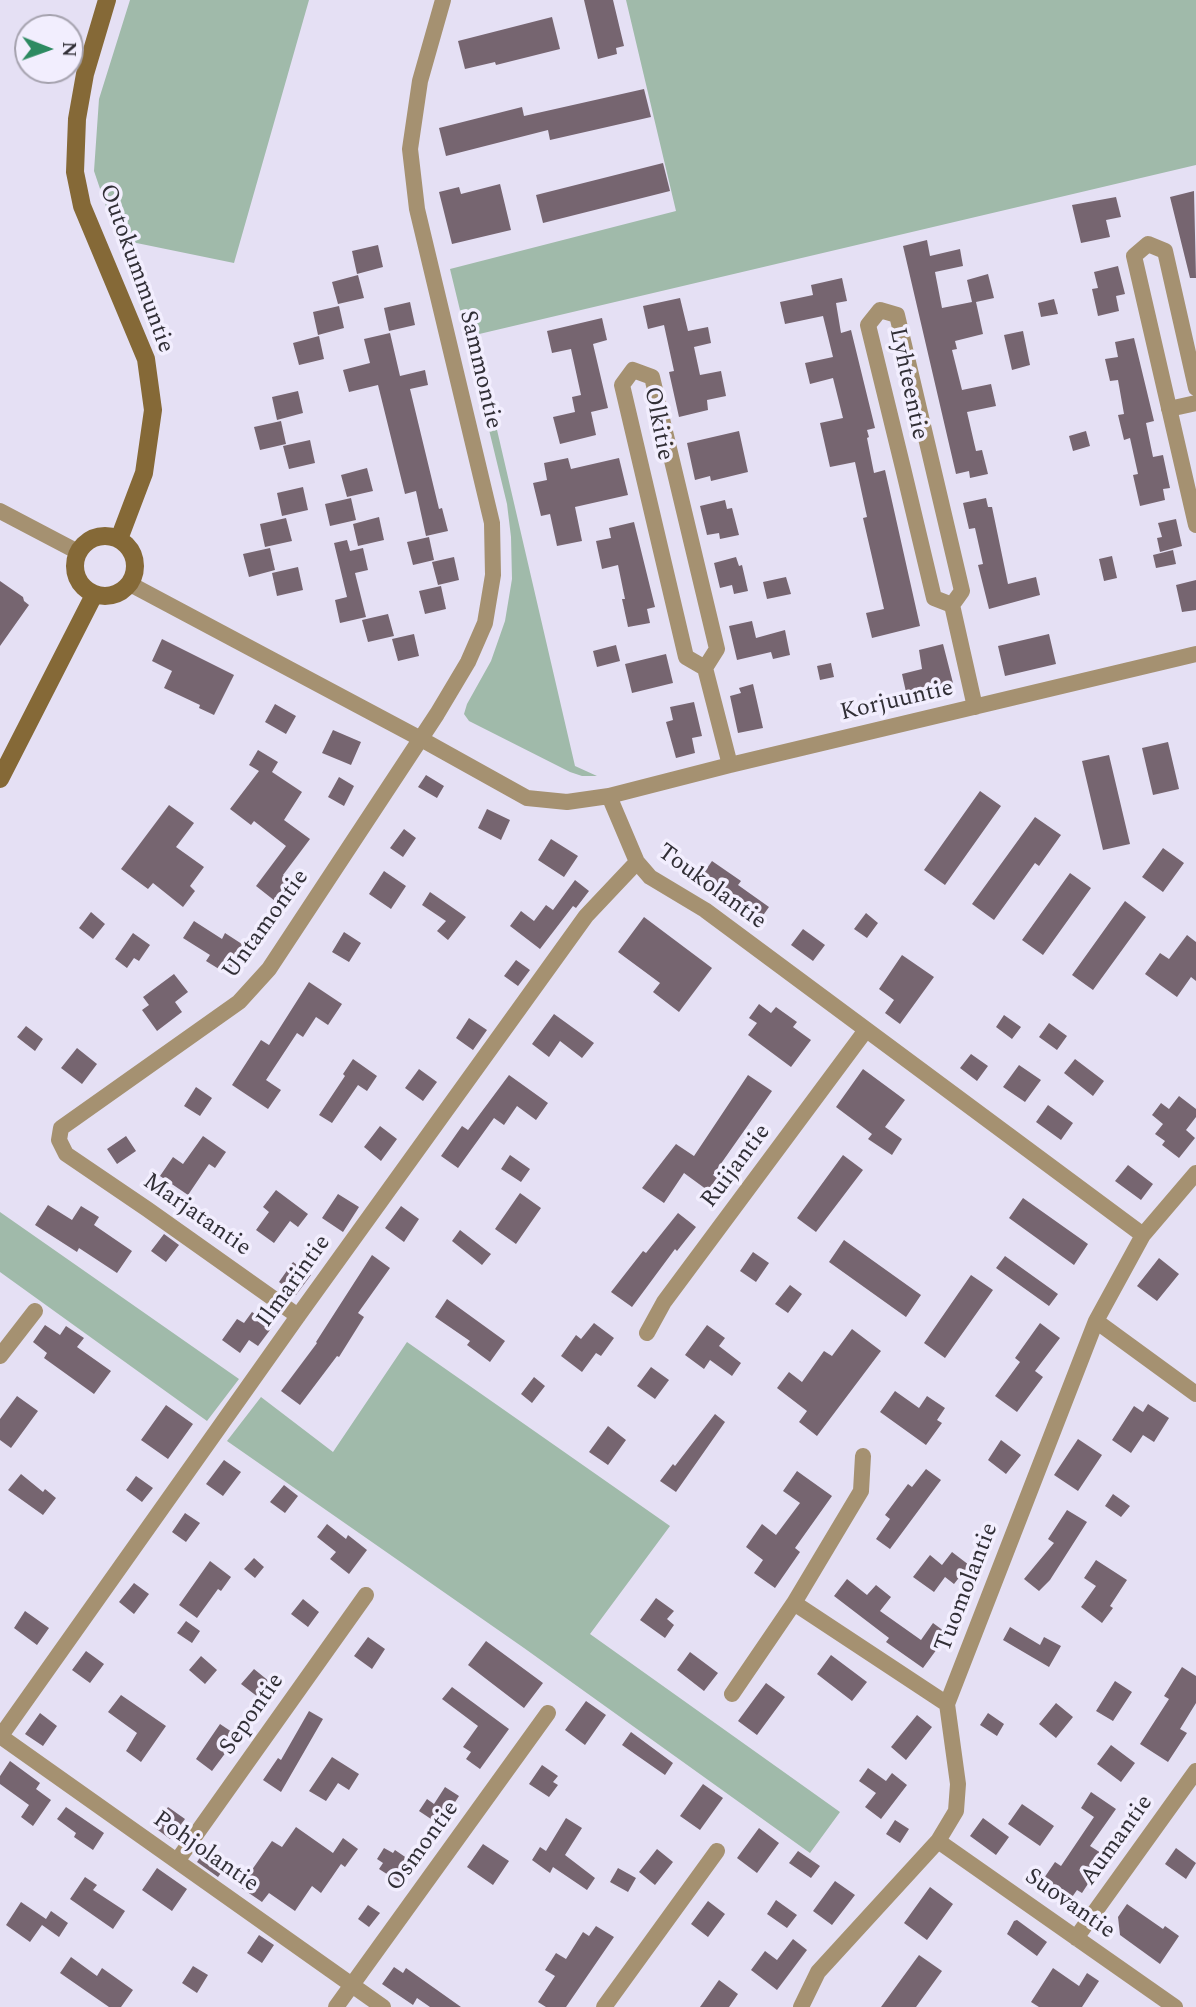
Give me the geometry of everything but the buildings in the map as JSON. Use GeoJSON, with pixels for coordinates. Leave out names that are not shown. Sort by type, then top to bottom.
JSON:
{"type":"FeatureCollection","features":[{"type":"Feature","properties":{"kind":"main road","name":"Outokummuntie"},"geometry":{"type":"LineString","coordinates":[[105,7],[85,74],[78,118],[75,172],[82,206],[146,359],[153,410],[144,473],[119,539]]}},
{"type":"Feature","properties":{"kind":"main road"},"geometry":{"type":"LineString","coordinates":[[100,536],[119,539],[127,545],[136,564],[130,584],[114,596],[94,595],[78,582],[75,572],[78,552],[83,544],[100,536]]}},
{"type":"Feature","properties":{"kind":"main road"},"geometry":{"type":"LineString","coordinates":[[0,779],[94,595]]}},
{"type":"Feature","properties":{"kind":"street","name":"Sammontie"},"geometry":{"type":"LineString","coordinates":[[421,738],[468,662],[485,623],[493,575],[492,523],[417,209],[410,149],[420,81],[443,0]]}},
{"type":"Feature","properties":{"kind":"street"},"geometry":{"type":"LineString","coordinates":[[1196,388],[1165,251],[1148,244],[1134,256],[1196,525]]}},
{"type":"Feature","properties":{"kind":"street","name":"Lyhteentie"},"geometry":{"type":"LineString","coordinates":[[952,605],[934,598],[868,325],[880,310],[897,315],[962,591],[952,605],[975,707]]}},
{"type":"Feature","properties":{"kind":"street","name":"Olkitie"},"geometry":{"type":"LineString","coordinates":[[705,668],[717,649],[652,377],[633,370],[622,385],[686,657],[705,668],[730,765]]}},
{"type":"Feature","properties":{"kind":"street"},"geometry":{"type":"LineString","coordinates":[[1169,409],[1196,402]]}},
{"type":"Feature","properties":{"kind":"street"},"geometry":{"type":"LineString","coordinates":[[903,468],[932,462]]}},
{"type":"Feature","properties":{"kind":"street"},"geometry":{"type":"LineString","coordinates":[[0,511],[78,552]]}},
{"type":"Feature","properties":{"kind":"street"},"geometry":{"type":"LineString","coordinates":[[656,529],[686,521]]}},
{"type":"Feature","properties":{"kind":"street"},"geometry":{"type":"LineString","coordinates":[[130,584],[421,738],[527,798],[567,802],[609,796]]}},
{"type":"Feature","properties":{"kind":"street","name":"Korjuuntie"},"geometry":{"type":"LineString","coordinates":[[609,796],[1196,654]]}},
{"type":"Feature","properties":{"kind":"street","name":"Untamontie"},"geometry":{"type":"LineString","coordinates":[[66,1154],[59,1140],[61,1128],[239,1002],[270,969],[421,738]]}},
{"type":"Feature","properties":{"kind":"street","name":"Toukolantie"},"geometry":{"type":"LineString","coordinates":[[609,796],[637,862],[650,877],[705,910],[1143,1235]]}},
{"type":"Feature","properties":{"kind":"street","name":"Ilmarintie"},"geometry":{"type":"LineString","coordinates":[[0,1737],[586,916],[637,862]]}},
{"type":"Feature","properties":{"kind":"street","name":"Ruijantie"},"geometry":{"type":"LineString","coordinates":[[647,1333],[664,1302],[866,1030]]}},
{"type":"Feature","properties":{"kind":"street","name":"Marjatantie"},"geometry":{"type":"LineString","coordinates":[[66,1154],[298,1316]]}},
{"type":"Feature","properties":{"kind":"street","name":"Tuomolantie"},"geometry":{"type":"LineString","coordinates":[[801,2007],[818,1972],[938,1841],[956,1811],[958,1784],[947,1703],[1096,1321],[1143,1235],[1196,1173]]}},
{"type":"Feature","properties":{"kind":"street"},"geometry":{"type":"LineString","coordinates":[[0,1356],[34,1311]]}},
{"type":"Feature","properties":{"kind":"street"},"geometry":{"type":"LineString","coordinates":[[1096,1321],[1196,1394]]}},
{"type":"Feature","properties":{"kind":"street"},"geometry":{"type":"LineString","coordinates":[[732,1694],[794,1603],[861,1491],[863,1456]]}},
{"type":"Feature","properties":{"kind":"street","name":"Sepontie"},"geometry":{"type":"LineString","coordinates":[[177,1861],[366,1595]]}},
{"type":"Feature","properties":{"kind":"street"},"geometry":{"type":"LineString","coordinates":[[794,1603],[947,1703]]}},
{"type":"Feature","properties":{"kind":"street","name":"Osmontie"},"geometry":{"type":"LineString","coordinates":[[336,2007],[548,1713]]}},
{"type":"Feature","properties":{"kind":"street","name":"Pohjolantie"},"geometry":{"type":"LineString","coordinates":[[0,1737],[383,2007]]}},
{"type":"Feature","properties":{"kind":"street","name":"Aumantie"},"geometry":{"type":"LineString","coordinates":[[1076,1938],[1196,1771]]}},
{"type":"Feature","properties":{"kind":"street","name":"Suovantie"},"geometry":{"type":"LineString","coordinates":[[938,1841],[1175,2007]]}},
{"type":"Feature","properties":{"kind":"street"},"geometry":{"type":"LineString","coordinates":[[604,2007],[716,1851]]}},
{"type":"Feature","properties":{"kind":"green space"},"geometry":{"type":"Polygon","coordinates":[[[130,0],[309,0],[234,263],[117,239],[94,171],[99,99],[130,0]]]}},
{"type":"Feature","properties":{"kind":"green space"},"geometry":{"type":"Polygon","coordinates":[[[626,0],[1196,0],[1196,165],[475,335],[575,766],[597,776],[582,776],[469,721],[464,714],[491,661],[505,621],[512,579],[511,537],[507,504],[450,269],[676,211],[626,0]]]}},
{"type":"Feature","properties":{"kind":"green space"},"geometry":{"type":"Polygon","coordinates":[[[0,1212],[239,1379],[207,1421],[0,1272],[0,1212]]]}},
{"type":"Feature","properties":{"kind":"green space"},"geometry":{"type":"Polygon","coordinates":[[[407,1342],[670,1526],[590,1634],[840,1812],[810,1853],[524,1648],[227,1441],[261,1397],[333,1452],[407,1342]]]}}]}
